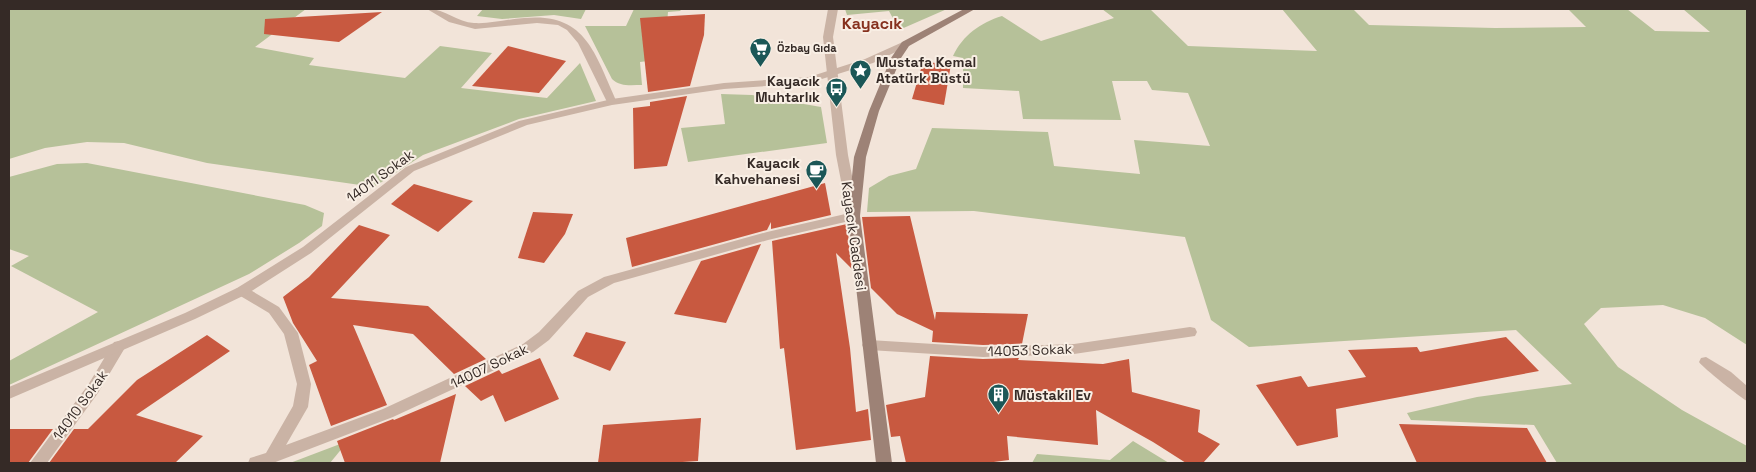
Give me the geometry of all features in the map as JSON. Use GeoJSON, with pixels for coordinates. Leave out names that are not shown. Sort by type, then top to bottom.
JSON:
{"type":"FeatureCollection","features":[{"type":"Feature","properties":{"kind":"main road"},"geometry":{"type":"LineString","coordinates":[[854,216],[860,157],[874,111],[896,58],[905,44],[970,9]]}},
{"type":"Feature","properties":{"kind":"main road","name":"Kayacık Caddesi"},"geometry":{"type":"LineString","coordinates":[[854,216],[868,345],[884,463]]}},
{"type":"Feature","properties":{"kind":"street"},"geometry":{"type":"LineString","coordinates":[[432,9],[447,17],[473,26],[532,20],[552,21],[570,28],[581,40],[612,102]]}},
{"type":"Feature","properties":{"kind":"street","name":"Kayacık Caddesi"},"geometry":{"type":"LineString","coordinates":[[833,9],[828,37],[842,155],[854,216]]}},
{"type":"Feature","properties":{"kind":"street","name":"14011 Sokak"},"geometry":{"type":"LineString","coordinates":[[9,393],[190,316],[242,290],[307,250],[410,169],[523,123],[612,102],[724,86],[808,80],[832,74],[887,54],[905,44]]}},
{"type":"Feature","properties":{"kind":"street","name":"14007 Sokak"},"geometry":{"type":"LineString","coordinates":[[256,463],[388,413],[528,348],[544,336],[583,294],[609,280],[767,236],[854,216]]}},
{"type":"Feature","properties":{"kind":"street"},"geometry":{"type":"LineString","coordinates":[[242,290],[274,310],[291,333],[304,384],[300,407],[272,456]]}},
{"type":"Feature","properties":{"kind":"street","name":"14053 Sokak"},"geometry":{"type":"LineString","coordinates":[[868,345],[983,352],[1074,349],[1190,332]]}},
{"type":"Feature","properties":{"kind":"street","name":"14010 Sokak"},"geometry":{"type":"LineString","coordinates":[[38,463],[93,389],[119,346]]}},
{"type":"Feature","properties":{"kind":"street"},"geometry":{"type":"LineString","coordinates":[[1706,362],[1726,376],[1747,395]]}},
{"type":"Feature","properties":{"kind":"green space"},"geometry":{"type":"Polygon","coordinates":[[[9,9],[306,9],[255,47],[314,58],[309,65],[405,78],[440,46],[492,53],[461,88],[547,98],[580,63],[596,101],[519,119],[423,155],[374,187],[207,163],[124,143],[87,142],[45,148],[9,159],[9,9]]]}},
{"type":"Feature","properties":{"kind":"green space"},"geometry":{"type":"Polygon","coordinates":[[[483,9],[586,9],[581,19],[554,15],[502,19],[477,16],[483,9]]]}},
{"type":"Feature","properties":{"kind":"green space"},"geometry":{"type":"Polygon","coordinates":[[[634,9],[682,9],[680,11],[668,12],[664,59],[640,62],[642,85],[626,85],[615,82],[612,79],[585,26],[626,26],[634,9]]]}},
{"type":"Feature","properties":{"kind":"green space"},"geometry":{"type":"Polygon","coordinates":[[[845,9],[947,9],[899,30],[889,11],[847,15],[845,9]]]}},
{"type":"Feature","properties":{"kind":"green space"},"geometry":{"type":"Polygon","coordinates":[[[1102,9],[1150,9],[1188,46],[1317,51],[1282,9],[1353,9],[1369,25],[1495,28],[1586,27],[1568,9],[1627,9],[1655,31],[1710,32],[1683,9],[1747,9],[1747,345],[1705,318],[1663,305],[1601,308],[1584,324],[1618,367],[1682,410],[1747,446],[1747,463],[1557,463],[1534,425],[1411,420],[1407,413],[1477,397],[1572,384],[1516,330],[1249,347],[1211,320],[1185,237],[974,211],[867,212],[869,188],[889,176],[916,169],[932,128],[1048,132],[1054,166],[1140,174],[1134,140],[1210,146],[1188,93],[1152,90],[1147,81],[1112,81],[1121,120],[1023,119],[1019,91],[963,88],[963,58],[953,56],[967,36],[986,22],[1002,16],[1041,41],[1114,18],[1102,9]]]}},
{"type":"Feature","properties":{"kind":"green space"},"geometry":{"type":"Polygon","coordinates":[[[721,94],[752,95],[821,107],[827,143],[688,162],[681,128],[725,124],[721,94]]]}},
{"type":"Feature","properties":{"kind":"green space"},"geometry":{"type":"Polygon","coordinates":[[[87,163],[305,205],[324,213],[322,226],[299,243],[249,274],[9,385],[9,361],[98,312],[11,266],[29,256],[9,249],[9,177],[57,164],[87,163]]]}},
{"type":"Feature","properties":{"kind":"green space"},"geometry":{"type":"Polygon","coordinates":[[[348,441],[330,463],[290,463],[348,441]]]}},
{"type":"Feature","properties":{"kind":"green space"},"geometry":{"type":"Polygon","coordinates":[[[1133,441],[1169,463],[1032,463],[1037,454],[1110,460],[1133,441]]]}},
{"type":"Feature","properties":{"kind":"building"},"geometry":{"type":"Polygon","coordinates":[[[382,12],[339,42],[264,34],[265,19],[382,12]]]}},
{"type":"Feature","properties":{"kind":"building"},"geometry":{"type":"Polygon","coordinates":[[[705,14],[704,35],[690,86],[648,92],[640,18],[705,14]]]}},
{"type":"Feature","properties":{"kind":"building"},"geometry":{"type":"Polygon","coordinates":[[[508,46],[566,61],[539,93],[472,86],[508,46]]]}},
{"type":"Feature","properties":{"kind":"building"},"geometry":{"type":"Polygon","coordinates":[[[923,62],[951,64],[944,105],[912,99],[923,62]]]}},
{"type":"Feature","properties":{"kind":"building"},"geometry":{"type":"Polygon","coordinates":[[[687,96],[667,166],[634,169],[633,108],[650,106],[650,102],[687,96]]]}},
{"type":"Feature","properties":{"kind":"building"},"geometry":{"type":"Polygon","coordinates":[[[825,183],[831,215],[771,229],[771,222],[767,230],[632,267],[626,238],[825,183]]]}},
{"type":"Feature","properties":{"kind":"building"},"geometry":{"type":"Polygon","coordinates":[[[414,184],[473,201],[438,232],[391,204],[414,184]]]}},
{"type":"Feature","properties":{"kind":"building"},"geometry":{"type":"Polygon","coordinates":[[[533,212],[573,214],[565,234],[544,263],[518,258],[533,212]]]}},
{"type":"Feature","properties":{"kind":"building"},"geometry":{"type":"Polygon","coordinates":[[[910,216],[935,320],[936,312],[1028,314],[1022,344],[983,345],[932,342],[933,331],[897,314],[871,288],[862,217],[910,216]]]}},
{"type":"Feature","properties":{"kind":"building"},"geometry":{"type":"Polygon","coordinates":[[[847,224],[852,269],[836,253],[850,348],[856,412],[868,409],[871,440],[796,450],[784,348],[780,349],[772,241],[847,224]]]}},
{"type":"Feature","properties":{"kind":"building"},"geometry":{"type":"Polygon","coordinates":[[[359,225],[390,235],[331,298],[428,306],[486,359],[454,374],[413,334],[353,325],[387,405],[331,426],[309,365],[317,361],[293,323],[283,297],[309,277],[359,225]]]}},
{"type":"Feature","properties":{"kind":"building"},"geometry":{"type":"Polygon","coordinates":[[[761,244],[726,323],[674,314],[701,261],[761,244]]]}},
{"type":"Feature","properties":{"kind":"building"},"geometry":{"type":"Polygon","coordinates":[[[586,332],[626,342],[610,371],[573,356],[586,332]]]}},
{"type":"Feature","properties":{"kind":"building"},"geometry":{"type":"Polygon","coordinates":[[[207,335],[230,351],[136,415],[203,436],[175,463],[49,463],[74,429],[88,429],[137,380],[207,335]]]}},
{"type":"Feature","properties":{"kind":"building"},"geometry":{"type":"Polygon","coordinates":[[[1506,337],[1539,371],[1336,409],[1338,437],[1297,446],[1256,385],[1301,376],[1308,387],[1366,377],[1348,350],[1417,347],[1420,352],[1506,337]]]}},
{"type":"Feature","properties":{"kind":"building"},"geometry":{"type":"Polygon","coordinates":[[[930,356],[983,359],[1019,358],[1018,360],[1103,364],[1129,359],[1132,392],[1200,410],[1198,432],[1220,444],[1203,463],[1186,463],[1096,410],[1098,445],[1007,436],[1009,460],[986,463],[906,463],[900,436],[891,437],[886,405],[925,397],[930,356]]]}},
{"type":"Feature","properties":{"kind":"building"},"geometry":{"type":"Polygon","coordinates":[[[540,358],[559,399],[505,422],[493,395],[481,401],[465,386],[499,370],[502,374],[540,358]]]}},
{"type":"Feature","properties":{"kind":"building"},"geometry":{"type":"Polygon","coordinates":[[[456,394],[440,463],[345,463],[337,441],[456,394]]]}},
{"type":"Feature","properties":{"kind":"building"},"geometry":{"type":"Polygon","coordinates":[[[701,418],[698,461],[598,463],[603,425],[701,418]]]}},
{"type":"Feature","properties":{"kind":"building"},"geometry":{"type":"Polygon","coordinates":[[[1399,424],[1527,428],[1547,463],[1417,463],[1399,424]]]}},
{"type":"Feature","properties":{"kind":"building"},"geometry":{"type":"Polygon","coordinates":[[[9,429],[53,429],[28,463],[9,463],[9,429]]]}},
{"type":"Feature","properties":{"kind":"place","name":"Özbay Gıda"},"geometry":{"type":"Point","coordinates":[761,67]}},
{"type":"Feature","properties":{"kind":"place","name":"Mustafa Kemal Atatürk Büstü"},"geometry":{"type":"Point","coordinates":[860,89]}},
{"type":"Feature","properties":{"kind":"place","name":"Kayacık Muhtarlık"},"geometry":{"type":"Point","coordinates":[836,108]}},
{"type":"Feature","properties":{"kind":"place","name":"Kayacık Kahvehanesi"},"geometry":{"type":"Point","coordinates":[816,190]}},
{"type":"Feature","properties":{"kind":"place","name":"Müstakil Ev"},"geometry":{"type":"Point","coordinates":[998,414]}},
{"type":"Feature","properties":{"kind":"district","name":"Kayacık"},"geometry":{"type":"Point","coordinates":[872,23]}}]}
